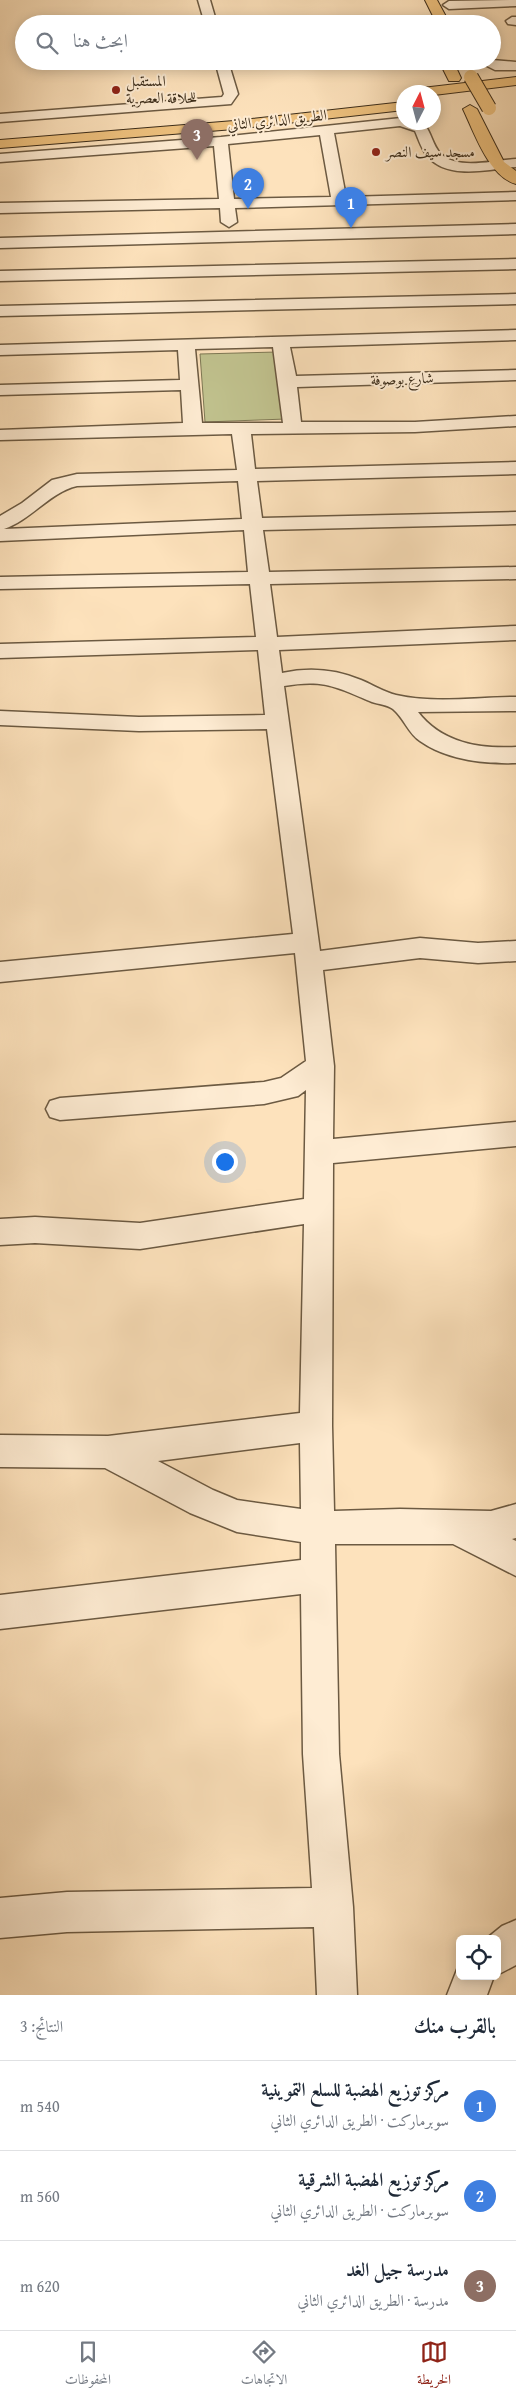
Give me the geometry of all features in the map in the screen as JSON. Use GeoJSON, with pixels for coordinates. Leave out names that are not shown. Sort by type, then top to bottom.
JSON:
{"type":"FeatureCollection","features":[{"type":"Feature","properties":{"kind":"main road"},"geometry":{"type":"LineString","coordinates":[[417,0],[424,15]]}},
{"type":"Feature","properties":{"kind":"main road"},"geometry":{"type":"LineString","coordinates":[[431,0],[439,15]]}},
{"type":"Feature","properties":{"kind":"main road"},"geometry":{"type":"LineString","coordinates":[[450,70],[470,109],[510,169]]}},
{"type":"Feature","properties":{"kind":"main road"},"geometry":{"type":"LineString","coordinates":[[468,70],[491,113]]}},
{"type":"Feature","properties":{"kind":"main road"},"geometry":{"type":"LineString","coordinates":[[441,90],[516,81]]}},
{"type":"Feature","properties":{"kind":"main road"},"geometry":{"type":"LineString","coordinates":[[441,101],[516,92]]}},
{"type":"Feature","properties":{"kind":"main road","name":"الطريق الدائري الثاني"},"geometry":{"type":"LineString","coordinates":[[0,132],[267,110],[396,96]]}},
{"type":"Feature","properties":{"kind":"main road","name":"الطريق الدائري الثاني"},"geometry":{"type":"LineString","coordinates":[[0,144],[234,125],[396,107]]}},
{"type":"Feature","properties":{"kind":"main road"},"geometry":{"type":"LineString","coordinates":[[500,136],[510,169]]}},
{"type":"Feature","properties":{"kind":"street"},"geometry":{"type":"LineString","coordinates":[[204,0],[208,15]]}},
{"type":"Feature","properties":{"kind":"street"},"geometry":{"type":"LineString","coordinates":[[454,15],[448,3],[516,2]]}},
{"type":"Feature","properties":{"kind":"street"},"geometry":{"type":"LineString","coordinates":[[0,118],[226,101],[231,94],[224,70]]}},
{"type":"Feature","properties":{"kind":"street"},"geometry":{"type":"LineString","coordinates":[[0,158],[221,141],[401,122],[420,128],[434,156],[441,161],[463,166],[510,169]]}},
{"type":"Feature","properties":{"kind":"street"},"geometry":{"type":"LineString","coordinates":[[326,130],[339,201]]}},
{"type":"Feature","properties":{"kind":"street"},"geometry":{"type":"LineString","coordinates":[[221,141],[228,204],[229,238],[238,270],[245,342]]}},
{"type":"Feature","properties":{"kind":"street"},"geometry":{"type":"LineString","coordinates":[[0,208],[516,196]]}},
{"type":"Feature","properties":{"kind":"street"},"geometry":{"type":"LineString","coordinates":[[0,243],[516,229]]}},
{"type":"Feature","properties":{"kind":"street"},"geometry":{"type":"LineString","coordinates":[[0,276],[516,264]]}},
{"type":"Feature","properties":{"kind":"street"},"geometry":{"type":"LineString","coordinates":[[0,311],[241,307],[516,299]]}},
{"type":"Feature","properties":{"kind":"street"},"geometry":{"type":"LineString","coordinates":[[0,350],[516,336]]}},
{"type":"Feature","properties":{"kind":"street"},"geometry":{"type":"LineString","coordinates":[[281,342],[293,429]]}},
{"type":"Feature","properties":{"kind":"street"},"geometry":{"type":"LineString","coordinates":[[186,345],[193,429]]}},
{"type":"Feature","properties":{"kind":"street","name":"شارع بوصوفة"},"geometry":{"type":"LineString","coordinates":[[288,382],[516,375]]}},
{"type":"Feature","properties":{"kind":"street"},"geometry":{"type":"LineString","coordinates":[[0,390],[188,385]]}},
{"type":"Feature","properties":{"kind":"street"},"geometry":{"type":"LineString","coordinates":[[0,435],[193,429],[415,427],[516,421]]}},
{"type":"Feature","properties":{"kind":"street"},"geometry":{"type":"LineString","coordinates":[[241,429],[276,722],[308,952],[320,1066],[316,1426],[321,1754],[333,1907],[337,1995]]}},
{"type":"Feature","properties":{"kind":"street"},"geometry":{"type":"LineString","coordinates":[[0,524],[29,507],[59,484],[68,481],[516,468]]}},
{"type":"Feature","properties":{"kind":"street"},"geometry":{"type":"LineString","coordinates":[[0,535],[253,524],[516,518]]}},
{"type":"Feature","properties":{"kind":"street"},"geometry":{"type":"LineString","coordinates":[[0,584],[516,573]]}},
{"type":"Feature","properties":{"kind":"street"},"geometry":{"type":"LineString","coordinates":[[0,651],[476,637],[516,634]]}},
{"type":"Feature","properties":{"kind":"street"},"geometry":{"type":"LineString","coordinates":[[318,642],[319,675]]}},
{"type":"Feature","properties":{"kind":"street"},"geometry":{"type":"LineString","coordinates":[[272,682],[290,677],[319,675],[352,684],[376,696],[400,703],[516,704]]}},
{"type":"Feature","properties":{"kind":"street"},"geometry":{"type":"LineString","coordinates":[[400,703],[420,730],[450,747],[478,754],[516,755]]}},
{"type":"Feature","properties":{"kind":"street"},"geometry":{"type":"LineString","coordinates":[[0,718],[139,724],[276,722]]}},
{"type":"Feature","properties":{"kind":"street"},"geometry":{"type":"LineString","coordinates":[[0,972],[308,952],[420,948],[478,953],[516,951]]}},
{"type":"Feature","properties":{"kind":"street"},"geometry":{"type":"LineString","coordinates":[[60,1109],[264,1093],[288,1088],[320,1066]]}},
{"type":"Feature","properties":{"kind":"street"},"geometry":{"type":"LineString","coordinates":[[320,1152],[516,1134]]}},
{"type":"Feature","properties":{"kind":"street"},"geometry":{"type":"LineString","coordinates":[[0,1232],[41,1229],[69,1230],[112,1236],[140,1236],[318,1209]]}},
{"type":"Feature","properties":{"kind":"street"},"geometry":{"type":"LineString","coordinates":[[0,1451],[108,1452],[316,1426]]}},
{"type":"Feature","properties":{"kind":"street"},"geometry":{"type":"LineString","coordinates":[[108,1452],[202,1502],[237,1516],[318,1528],[400,1526],[491,1528],[516,1521]]}},
{"type":"Feature","properties":{"kind":"street"},"geometry":{"type":"LineString","coordinates":[[458,1528],[516,1559]]}},
{"type":"Feature","properties":{"kind":"street"},"geometry":{"type":"LineString","coordinates":[[0,1612],[319,1575]]}},
{"type":"Feature","properties":{"kind":"street"},"geometry":{"type":"LineString","coordinates":[[0,1918],[67,1912],[333,1907]]}},
{"type":"Feature","properties":{"kind":"street"},"geometry":{"type":"LineString","coordinates":[[501,1952],[516,1940]]}},
{"type":"Feature","properties":{"kind":"street"},"geometry":{"type":"LineString","coordinates":[[467,1995],[473,1980]]}},
{"type":"Feature","properties":{"kind":"green space"},"geometry":{"type":"Polygon","coordinates":[[[277,352],[286,419],[205,422],[200,354],[277,352]]]}},
{"type":"Feature","properties":{"kind":"place","name":"المستقبل للحلاقة العصرية"},"geometry":{"type":"Point","coordinates":[116,90]}},
{"type":"Feature","properties":{"kind":"place","name":"مسجد سيف النصر"},"geometry":{"type":"Point","coordinates":[376,152]}},
{"type":"Feature","properties":{"kind":"place","name":"مدرسة جيل الغد"},"geometry":{"type":"Point","coordinates":[197,160]}},
{"type":"Feature","properties":{"kind":"place","name":"مركز توزيع الهضبة الشرقية"},"geometry":{"type":"Point","coordinates":[248,209]}},
{"type":"Feature","properties":{"kind":"place","name":"مركز توزيع الهضبة للسلع التموينية"},"geometry":{"type":"Point","coordinates":[351,228]}}]}
